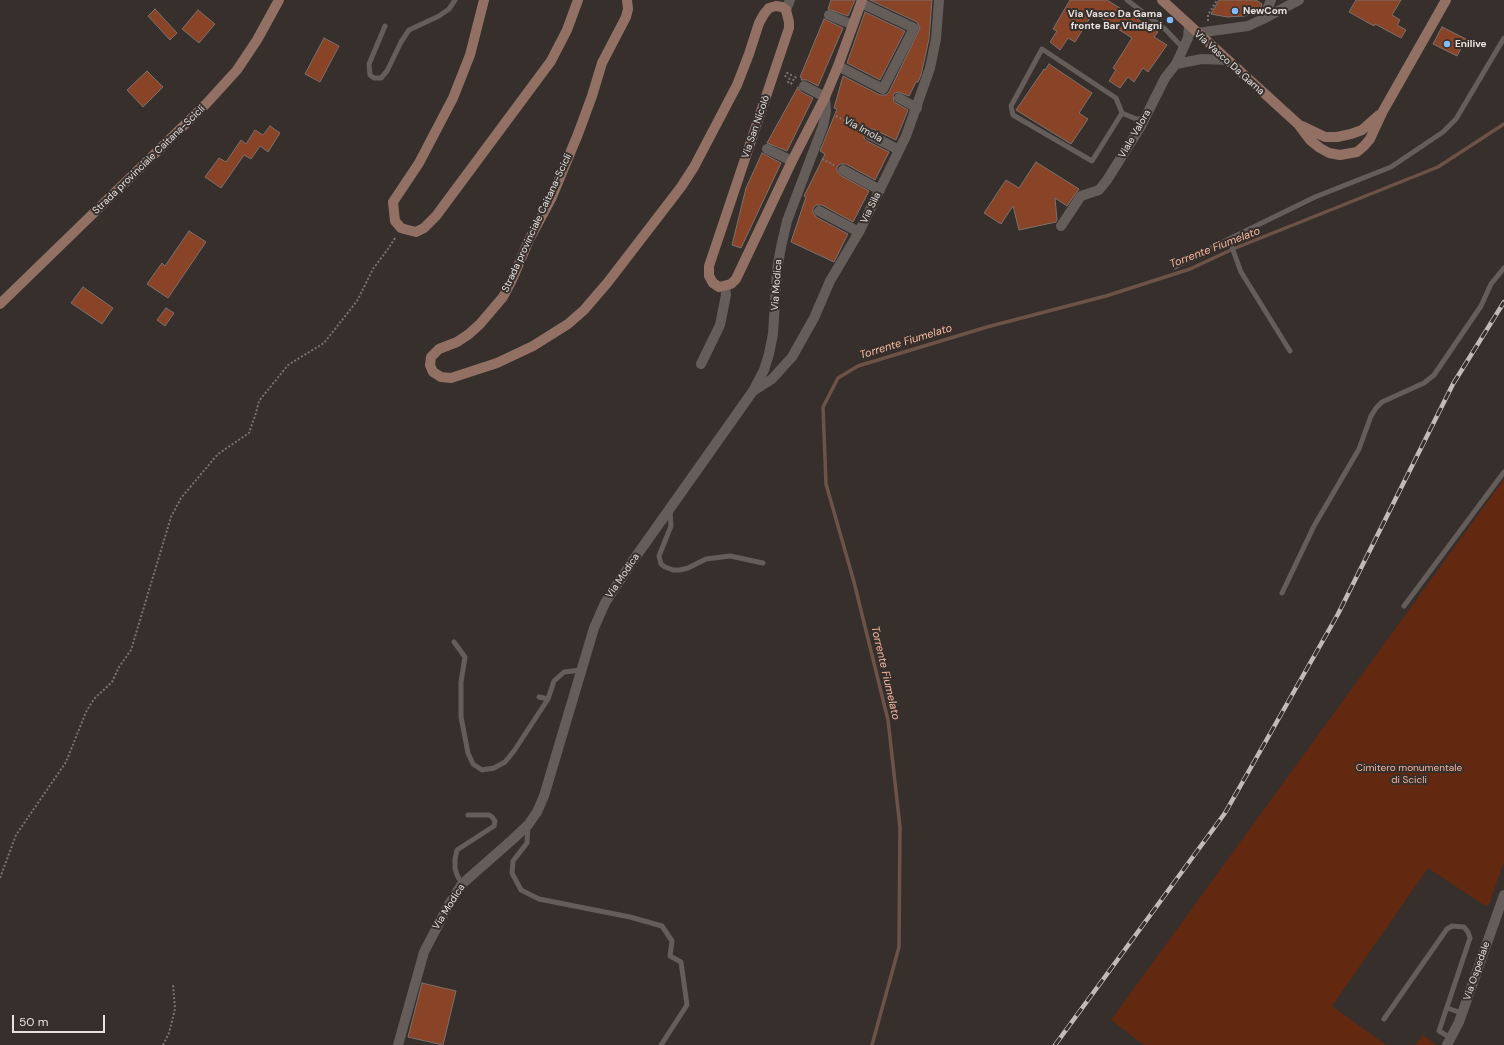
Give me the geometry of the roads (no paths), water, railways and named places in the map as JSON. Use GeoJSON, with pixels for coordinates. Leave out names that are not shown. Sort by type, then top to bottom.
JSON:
{"type":"FeatureCollection","features":[{"type":"Feature","properties":{"kind":"main road","name":"Strada provinciale Caitana-Scicli"},"geometry":{"type":"LineString","coordinates":[[0,304],[206,104],[238,70],[257,40],[279,0]]}},
{"type":"Feature","properties":{"kind":"main road"},"geometry":{"type":"LineString","coordinates":[[484,0],[470,55],[453,98],[419,163],[393,202],[395,221],[401,228],[416,232],[424,228],[436,216],[551,61],[567,30],[578,0]]}},
{"type":"Feature","properties":{"kind":"main road","name":"Strada provinciale Caitana-Scicli"},"geometry":{"type":"LineString","coordinates":[[627,0],[628,9],[626,17],[602,63],[592,96],[575,142],[551,199],[503,297],[488,316],[469,334],[457,342],[439,349],[431,357],[430,365],[433,372],[440,377],[451,378],[497,363],[533,346],[568,324],[584,310],[608,282],[677,193],[694,167],[737,85],[759,23],[764,14],[769,8],[776,6],[782,7],[786,10]]}},
{"type":"Feature","properties":{"kind":"main road","name":"Via Vasco Da Gama"},"geometry":{"type":"LineString","coordinates":[[1162,0],[1298,124]]}},
{"type":"Feature","properties":{"kind":"main road"},"geometry":{"type":"LineString","coordinates":[[1298,124],[1310,140],[1329,154],[1340,155],[1357,152],[1367,142],[1446,0]]}},
{"type":"Feature","properties":{"kind":"main road"},"geometry":{"type":"LineString","coordinates":[[725,286],[731,284],[736,279],[792,161],[825,97],[861,2]]}},
{"type":"Feature","properties":{"kind":"main road","name":"Via San Nicolò"},"geometry":{"type":"LineString","coordinates":[[725,286],[719,287],[713,283],[709,276],[709,266],[787,34],[789,22],[786,10]]}},
{"type":"Feature","properties":{"kind":"main road"},"geometry":{"type":"LineString","coordinates":[[1298,124],[1325,137],[1337,137],[1362,130],[1383,111]]}},
{"type":"Feature","properties":{"kind":"street"},"geometry":{"type":"LineString","coordinates":[[786,10],[790,0]]}},
{"type":"Feature","properties":{"kind":"street","name":"Via Sila"},"geometry":{"type":"LineString","coordinates":[[753,391],[772,379],[792,357],[814,318],[830,281],[859,232],[880,190],[917,108],[930,68],[936,39],[939,0]]}},
{"type":"Feature","properties":{"kind":"street"},"geometry":{"type":"LineString","coordinates":[[1197,33],[1248,26],[1299,0]]}},
{"type":"Feature","properties":{"kind":"street"},"geometry":{"type":"LineString","coordinates":[[1263,19],[1269,1],[1281,10]]}},
{"type":"Feature","properties":{"kind":"street"},"geometry":{"type":"LineString","coordinates":[[838,66],[883,89],[914,28],[861,2]]}},
{"type":"Feature","properties":{"kind":"street"},"geometry":{"type":"LineString","coordinates":[[829,15],[853,25]]}},
{"type":"Feature","properties":{"kind":"street","name":"Viale Valora"},"geometry":{"type":"LineString","coordinates":[[1061,226],[1081,196],[1099,190],[1133,140],[1165,78],[1176,64],[1188,38],[1189,26]]}},
{"type":"Feature","properties":{"kind":"street"},"geometry":{"type":"LineString","coordinates":[[1176,64],[1202,59],[1227,60]]}},
{"type":"Feature","properties":{"kind":"street"},"geometry":{"type":"LineString","coordinates":[[804,86],[825,97]]}},
{"type":"Feature","properties":{"kind":"street","name":"Via Modica"},"geometry":{"type":"LineString","coordinates":[[398,1045],[424,952],[435,929],[462,884],[528,825],[538,812],[594,628],[606,603],[632,562],[753,391],[768,360],[772,341],[776,270],[787,220],[823,126],[826,111],[825,97]]}},
{"type":"Feature","properties":{"kind":"street"},"geometry":{"type":"LineString","coordinates":[[899,98],[917,108]]}},
{"type":"Feature","properties":{"kind":"street","name":"Via Imola"},"geometry":{"type":"LineString","coordinates":[[870,135],[899,150]]}},
{"type":"Feature","properties":{"kind":"street"},"geometry":{"type":"LineString","coordinates":[[767,149],[792,161]]}},
{"type":"Feature","properties":{"kind":"street"},"geometry":{"type":"LineString","coordinates":[[843,170],[880,190]]}},
{"type":"Feature","properties":{"kind":"street"},"geometry":{"type":"LineString","coordinates":[[819,211],[859,232]]}},
{"type":"Feature","properties":{"kind":"street"},"geometry":{"type":"LineString","coordinates":[[701,364],[720,325],[726,295],[725,286]]}},
{"type":"Feature","properties":{"kind":"street","name":"Via Ospedale"},"geometry":{"type":"LineString","coordinates":[[1449,1042],[1462,1013],[1504,895]]}},
{"type":"Feature","properties":{"kind":"lane"},"geometry":{"type":"LineString","coordinates":[[385,26],[369,64],[370,75],[374,78],[381,78],[387,71],[401,42],[409,30],[439,16],[448,9],[455,0]]}},
{"type":"Feature","properties":{"kind":"lane"},"geometry":{"type":"LineString","coordinates":[[1127,0],[1165,29],[1183,48]]}},
{"type":"Feature","properties":{"kind":"lane"},"geometry":{"type":"LineString","coordinates":[[1176,267],[1229,238],[1315,197],[1391,166],[1443,132],[1456,119],[1504,38]]}},
{"type":"Feature","properties":{"kind":"lane"},"geometry":{"type":"LineString","coordinates":[[1122,113],[1092,161],[1013,115],[1011,106],[1042,49],[1116,98],[1122,113],[1136,119],[1144,119]]}},
{"type":"Feature","properties":{"kind":"lane"},"geometry":{"type":"LineString","coordinates":[[1229,238],[1241,272],[1290,351]]}},
{"type":"Feature","properties":{"kind":"lane"},"geometry":{"type":"LineString","coordinates":[[1282,593],[1314,526],[1359,449],[1371,416],[1376,408],[1382,402],[1424,383],[1434,375],[1481,306],[1491,284],[1504,268]]}},
{"type":"Feature","properties":{"kind":"lane"},"geometry":{"type":"LineString","coordinates":[[1404,606],[1504,472]]}},
{"type":"Feature","properties":{"kind":"lane"},"geometry":{"type":"LineString","coordinates":[[670,508],[671,526],[658,556],[660,564],[665,567],[673,570],[680,570],[688,568],[706,559],[725,556],[763,563]]}},
{"type":"Feature","properties":{"kind":"lane"},"geometry":{"type":"LineString","coordinates":[[454,642],[465,658],[461,682],[461,717],[468,753],[473,764],[482,770],[494,768],[505,762],[514,751],[548,699],[554,681],[564,672],[581,670]]}},
{"type":"Feature","properties":{"kind":"lane"},"geometry":{"type":"LineString","coordinates":[[538,697],[548,699]]}},
{"type":"Feature","properties":{"kind":"lane"},"geometry":{"type":"LineString","coordinates":[[462,884],[456,875],[455,859],[457,850],[494,826],[494,821],[489,815],[468,815]]}},
{"type":"Feature","properties":{"kind":"lane"},"geometry":{"type":"LineString","coordinates":[[528,825],[527,844],[513,861],[512,874],[522,890],[539,899],[630,917],[662,926],[672,941],[670,956],[681,962],[687,1005],[661,1045]]}},
{"type":"Feature","properties":{"kind":"lane"},"geometry":{"type":"LineString","coordinates":[[1384,1019],[1448,929],[1452,926],[1464,927],[1470,938],[1439,1031],[1449,1042]]}},
{"type":"Feature","properties":{"kind":"lane"},"geometry":{"type":"LineString","coordinates":[[1447,1008],[1462,1013]]}},
{"type":"Feature","properties":{"kind":"waterway","name":"Torrente Fiumelato"},"geometry":{"type":"LineString","coordinates":[[872,1045],[899,947],[900,827],[888,720],[854,582],[826,484],[823,407],[838,378],[858,366],[987,327],[1106,296],[1190,269],[1233,249],[1438,167],[1504,124]]}},
{"type":"Feature","properties":{"kind":"railway"},"geometry":{"type":"LineString","coordinates":[[1055,1045],[1225,813],[1338,614],[1453,384],[1504,302]]}},
{"type":"Feature","properties":{"kind":"place","name":"NewCom"},"geometry":{"type":"Point","coordinates":[1235,11]}},
{"type":"Feature","properties":{"kind":"place","name":"Via Vasco Da Gama fronte Bar Vindigni"},"geometry":{"type":"Point","coordinates":[1170,20]}},
{"type":"Feature","properties":{"kind":"place","name":"Enilive"},"geometry":{"type":"Point","coordinates":[1447,44]}},
{"type":"Feature","properties":{"kind":"park label","name":"Cimitero monumentale di Scicli"},"geometry":{"type":"Point","coordinates":[1409,774]}}]}
